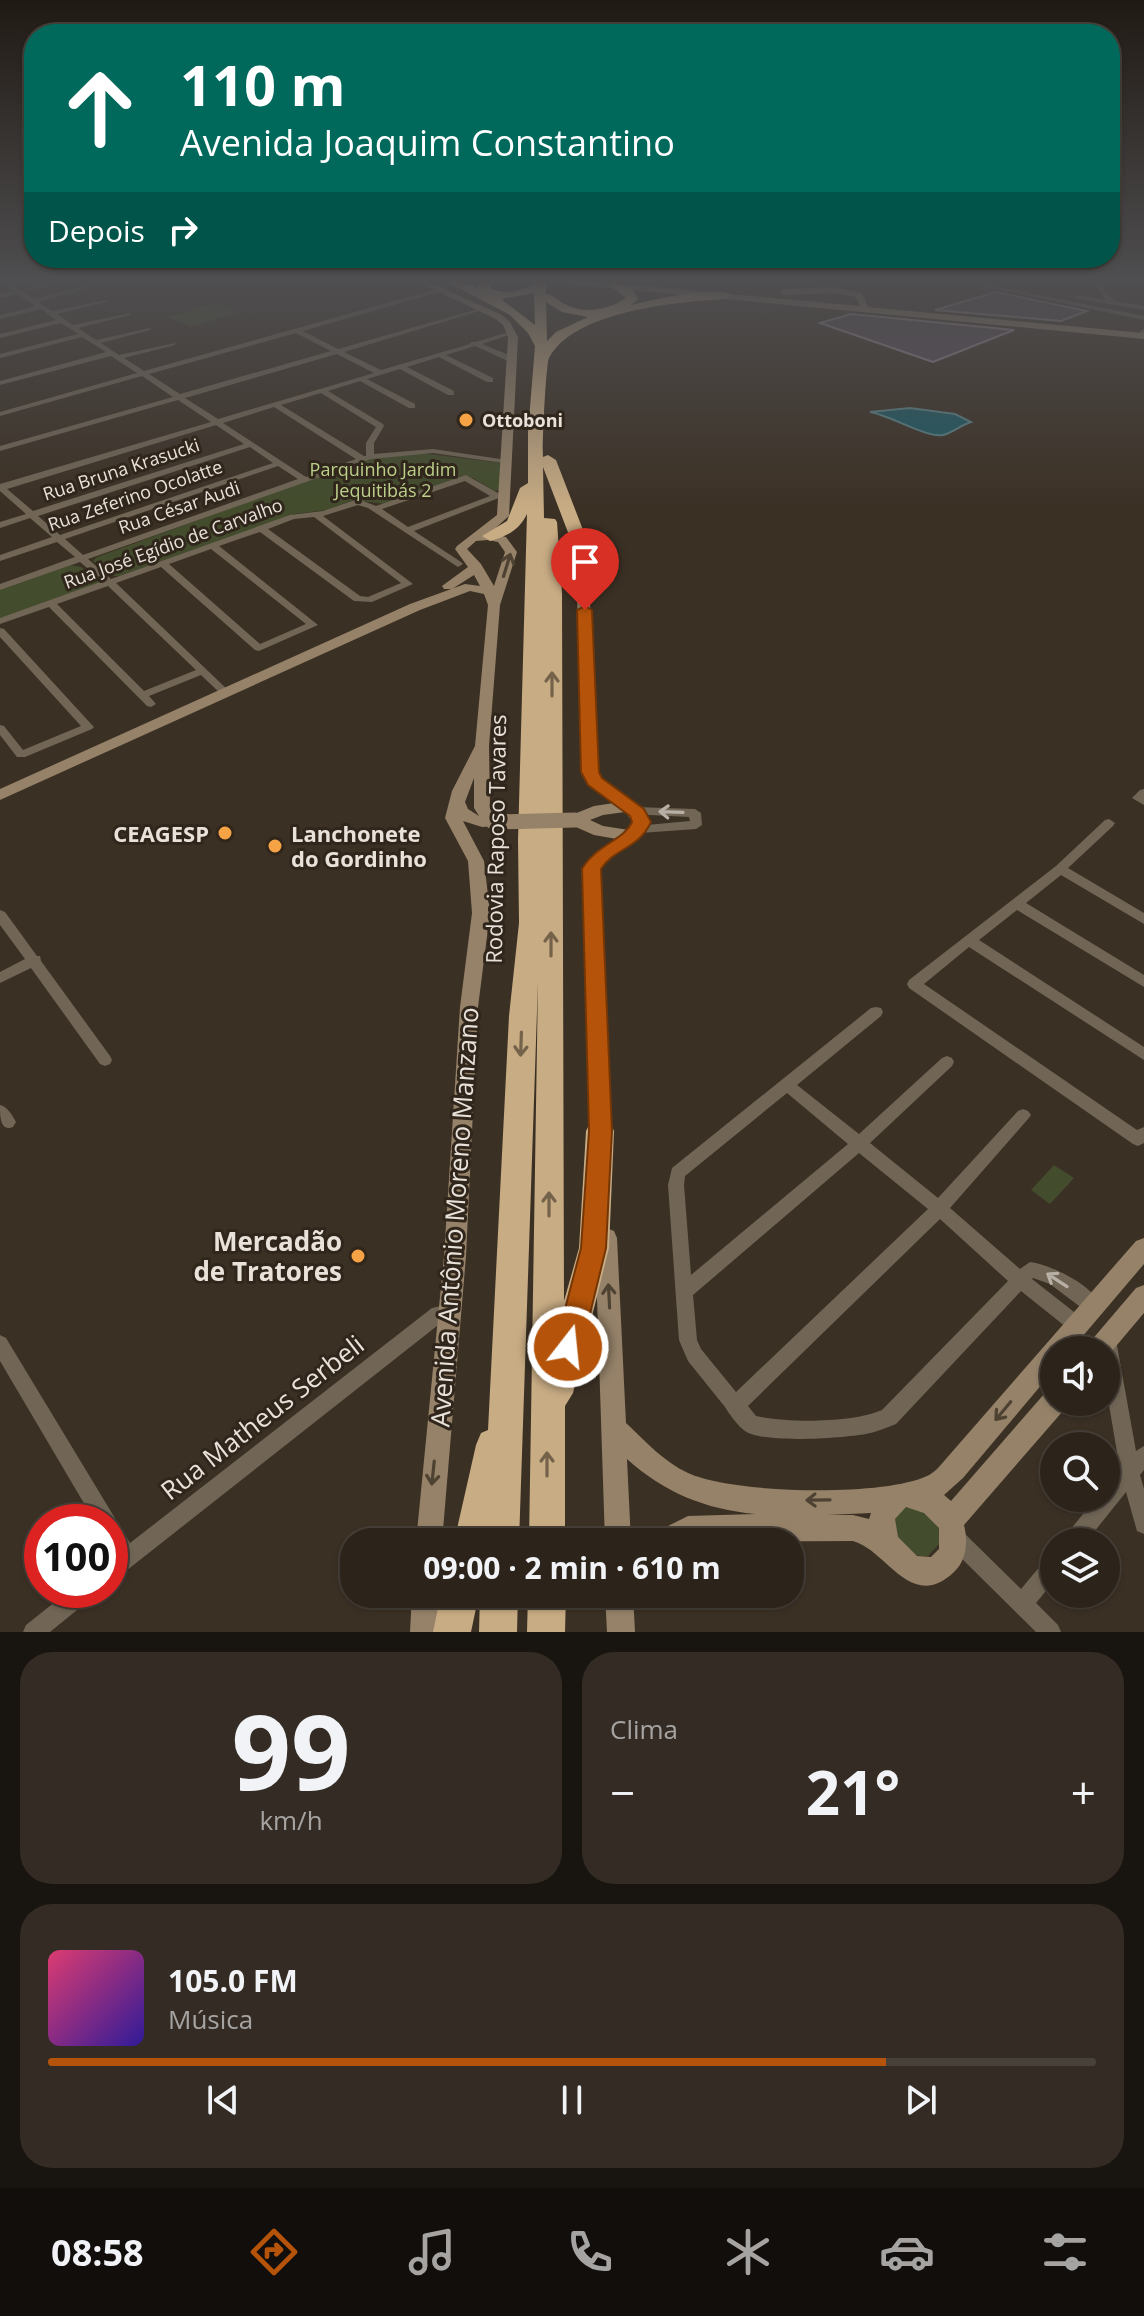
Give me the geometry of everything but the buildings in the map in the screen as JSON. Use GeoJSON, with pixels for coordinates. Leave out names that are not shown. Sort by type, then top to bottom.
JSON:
{"type":"FeatureCollection","features":[{"type":"Feature","properties":{"kind":"highway","name":"Rodovia Raposo Tavares"},"geometry":{"type":"LineString","coordinates":[[502,1528],[522,1016],[531,923],[529,840],[543,357]]}},
{"type":"Feature","properties":{"kind":"highway","name":"Rodovia Raposo Tavares"},"geometry":{"type":"LineString","coordinates":[[542,461],[553,609],[547,1528]]}},
{"type":"Feature","properties":{"kind":"highway"},"geometry":{"type":"LineString","coordinates":[[490,536],[516,524],[542,461]]}},
{"type":"Feature","properties":{"kind":"highway"},"geometry":{"type":"LineString","coordinates":[[542,461],[581,541],[582,561]]}},
{"type":"Feature","properties":{"kind":"highway"},"geometry":{"type":"LineString","coordinates":[[548,1421],[594,1248],[600,1131]]}},
{"type":"Feature","properties":{"kind":"highway"},"geometry":{"type":"LineString","coordinates":[[475,1528],[492,1457],[512,1256]]}},
{"type":"Feature","properties":{"kind":"highway"},"geometry":{"type":"LineString","coordinates":[[452,1632],[457,1608]]}},
{"type":"Feature","properties":{"kind":"highway"},"geometry":{"type":"LineString","coordinates":[[498,1632],[499,1608]]}},
{"type":"Feature","properties":{"kind":"highway"},"geometry":{"type":"LineString","coordinates":[[546,1632],[547,1608]]}},
{"type":"Feature","properties":{"kind":"main road"},"geometry":{"type":"LineString","coordinates":[[492,598],[477,567],[462,552],[465,544],[500,520],[513,360]]}},
{"type":"Feature","properties":{"kind":"main road"},"geometry":{"type":"LineString","coordinates":[[465,544],[490,536],[506,542],[511,552],[492,598],[482,746],[482,808],[493,822]]}},
{"type":"Feature","properties":{"kind":"main road"},"geometry":{"type":"LineString","coordinates":[[582,561],[590,772],[594,781],[634,820]]}},
{"type":"Feature","properties":{"kind":"main road"},"geometry":{"type":"LineString","coordinates":[[0,795],[451,584],[477,567]]}},
{"type":"Feature","properties":{"kind":"main road"},"geometry":{"type":"LineString","coordinates":[[0,785],[462,588],[474,586],[492,598]]}},
{"type":"Feature","properties":{"kind":"main road"},"geometry":{"type":"LineString","coordinates":[[482,746],[458,803],[465,816],[493,822],[575,820],[600,810],[634,820]]}},
{"type":"Feature","properties":{"kind":"main road","name":"Avenida Antônio Moreno Manzano"},"geometry":{"type":"LineString","coordinates":[[430,1528],[450,1312],[469,1007],[481,913],[476,861],[453,818],[458,803]]}},
{"type":"Feature","properties":{"kind":"main road"},"geometry":{"type":"LineString","coordinates":[[575,820],[600,831],[634,820]]}},
{"type":"Feature","properties":{"kind":"main road"},"geometry":{"type":"LineString","coordinates":[[618,1528],[592,869],[598,858],[634,820]]}},
{"type":"Feature","properties":{"kind":"main road"},"geometry":{"type":"LineString","coordinates":[[1068,1336],[1144,1248]]}},
{"type":"Feature","properties":{"kind":"main road"},"geometry":{"type":"LineString","coordinates":[[1111,1336],[1144,1296]]}},
{"type":"Feature","properties":{"kind":"main road"},"geometry":{"type":"LineString","coordinates":[[886,1545],[882,1518],[887,1507],[902,1497],[936,1486],[1040,1369]]}},
{"type":"Feature","properties":{"kind":"main road"},"geometry":{"type":"LineString","coordinates":[[952,1530],[1043,1416]]}},
{"type":"Feature","properties":{"kind":"main road"},"geometry":{"type":"LineString","coordinates":[[615,1430],[661,1471],[681,1484],[739,1501],[924,1497],[939,1507],[952,1530],[953,1553],[945,1564],[934,1570],[920,1571],[905,1566],[873,1533],[853,1528],[698,1528]]}},
{"type":"Feature","properties":{"kind":"main road"},"geometry":{"type":"LineString","coordinates":[[424,1632],[425,1608]]}},
{"type":"Feature","properties":{"kind":"main road"},"geometry":{"type":"LineString","coordinates":[[620,1608],[621,1632]]}},
{"type":"Feature","properties":{"kind":"street"},"geometry":{"type":"LineString","coordinates":[[0,383],[107,357]]}},
{"type":"Feature","properties":{"kind":"street"},"geometry":{"type":"LineString","coordinates":[[119,357],[305,480]]}},
{"type":"Feature","properties":{"kind":"street"},"geometry":{"type":"LineString","coordinates":[[0,414],[204,357]]}},
{"type":"Feature","properties":{"kind":"street"},"geometry":{"type":"LineString","coordinates":[[0,449],[316,357]]}},
{"type":"Feature","properties":{"kind":"street"},"geometry":{"type":"LineString","coordinates":[[349,357],[378,372]]}},
{"type":"Feature","properties":{"kind":"street"},"geometry":{"type":"LineString","coordinates":[[0,488],[428,357]]}},
{"type":"Feature","properties":{"kind":"street"},"geometry":{"type":"LineString","coordinates":[[444,357],[490,380]]}},
{"type":"Feature","properties":{"kind":"street"},"geometry":{"type":"LineString","coordinates":[[506,357],[513,360]]}},
{"type":"Feature","properties":{"kind":"street"},"geometry":{"type":"LineString","coordinates":[[400,366],[451,393]]}},
{"type":"Feature","properties":{"kind":"street"},"geometry":{"type":"LineString","coordinates":[[360,378],[412,406]]}},
{"type":"Feature","properties":{"kind":"street"},"geometry":{"type":"LineString","coordinates":[[274,404],[366,458],[379,425],[321,390]]}},
{"type":"Feature","properties":{"kind":"street"},"geometry":{"type":"LineString","coordinates":[[341,446],[370,443]]}},
{"type":"Feature","properties":{"kind":"street","name":"Rua Bruna Krasucki"},"geometry":{"type":"LineString","coordinates":[[0,525],[252,444]]}},
{"type":"Feature","properties":{"kind":"street","name":"Rua César Audi"},"geometry":{"type":"LineString","coordinates":[[0,587],[366,458],[433,451],[507,462]]}},
{"type":"Feature","properties":{"kind":"street","name":"Rua Zeferino Ocolatte"},"geometry":{"type":"LineString","coordinates":[[0,558],[280,463]]}},
{"type":"Feature","properties":{"kind":"street"},"geometry":{"type":"LineString","coordinates":[[375,509],[466,478],[501,495]]}},
{"type":"Feature","properties":{"kind":"street"},"geometry":{"type":"LineString","coordinates":[[0,488],[109,582],[222,690]]}},
{"type":"Feature","properties":{"kind":"street"},"geometry":{"type":"LineString","coordinates":[[407,530],[501,495]]}},
{"type":"Feature","properties":{"kind":"street","name":"Rua José Egídio de Carvalho"},"geometry":{"type":"LineString","coordinates":[[0,621],[293,517],[358,502],[375,509]]}},
{"type":"Feature","properties":{"kind":"street"},"geometry":{"type":"LineString","coordinates":[[375,509],[458,564]]}},
{"type":"Feature","properties":{"kind":"street"},"geometry":{"type":"LineString","coordinates":[[261,528],[362,601],[408,584],[314,513]]}},
{"type":"Feature","properties":{"kind":"street"},"geometry":{"type":"LineString","coordinates":[[162,563],[259,648],[313,625],[212,545]]}},
{"type":"Feature","properties":{"kind":"street"},"geometry":{"type":"LineString","coordinates":[[51,603],[151,704]]}},
{"type":"Feature","properties":{"kind":"street"},"geometry":{"type":"LineString","coordinates":[[0,631],[88,727],[21,755],[0,728]]}},
{"type":"Feature","properties":{"kind":"street"},"geometry":{"type":"LineString","coordinates":[[143,695],[202,671]]}},
{"type":"Feature","properties":{"kind":"street"},"geometry":{"type":"LineString","coordinates":[[1144,793],[1138,798],[1144,801]]}},
{"type":"Feature","properties":{"kind":"street"},"geometry":{"type":"LineString","coordinates":[[1109,823],[1060,869],[914,984],[1138,1139],[1144,1133]]}},
{"type":"Feature","properties":{"kind":"street"},"geometry":{"type":"LineString","coordinates":[[1060,869],[1144,919]]}},
{"type":"Feature","properties":{"kind":"street"},"geometry":{"type":"LineString","coordinates":[[1016,903],[1144,982]]}},
{"type":"Feature","properties":{"kind":"street"},"geometry":{"type":"LineString","coordinates":[[0,915],[105,1060]]}},
{"type":"Feature","properties":{"kind":"street"},"geometry":{"type":"LineString","coordinates":[[968,940],[1144,1054]]}},
{"type":"Feature","properties":{"kind":"street"},"geometry":{"type":"LineString","coordinates":[[0,978],[35,960]]}},
{"type":"Feature","properties":{"kind":"street"},"geometry":{"type":"LineString","coordinates":[[876,1012],[678,1173],[676,1185],[690,1347],[751,1424],[806,1428],[882,1423],[1030,1270],[1041,1270],[1093,1306]]}},
{"type":"Feature","properties":{"kind":"street"},"geometry":{"type":"LineString","coordinates":[[685,1291],[858,1145],[947,1062]]}},
{"type":"Feature","properties":{"kind":"street"},"geometry":{"type":"LineString","coordinates":[[786,1084],[1077,1325]]}},
{"type":"Feature","properties":{"kind":"street"},"geometry":{"type":"LineString","coordinates":[[734,1406],[939,1209],[1023,1115]]}},
{"type":"Feature","properties":{"kind":"street","name":"Rua Matheus Serbeli"},"geometry":{"type":"LineString","coordinates":[[128,1556],[438,1314],[450,1312]]}},
{"type":"Feature","properties":{"kind":"street"},"geometry":{"type":"LineString","coordinates":[[0,1344],[95,1504]]}},
{"type":"Feature","properties":{"kind":"street"},"geometry":{"type":"LineString","coordinates":[[1118,1416],[1144,1524]]}},
{"type":"Feature","properties":{"kind":"street"},"geometry":{"type":"LineString","coordinates":[[1085,1528],[1144,1455]]}},
{"type":"Feature","properties":{"kind":"street"},"geometry":{"type":"LineString","coordinates":[[952,1530],[1051,1632]]}},
{"type":"Feature","properties":{"kind":"street"},"geometry":{"type":"LineString","coordinates":[[1022,1604],[1040,1582]]}},
{"type":"Feature","properties":{"kind":"street"},"geometry":{"type":"LineString","coordinates":[[33,1632],[63,1608]]}},
{"type":"Feature","properties":{"kind":"green space","name":"Parquinho Jardim Jequitibás 2"},"geometry":{"type":"Polygon","coordinates":[[[422,453],[501,463],[501,489],[495,491],[473,478],[464,477],[384,504],[354,500],[326,510],[295,514],[119,576],[111,576],[93,561],[369,458],[422,453]]]}},
{"type":"Feature","properties":{"kind":"green space"},"geometry":{"type":"Polygon","coordinates":[[[71,565],[81,567],[100,583],[0,619],[0,590],[71,565]]]}},
{"type":"Feature","properties":{"kind":"green space"},"geometry":{"type":"Polygon","coordinates":[[[1054,1165],[1074,1178],[1050,1204],[1031,1190],[1054,1165]]]}},
{"type":"Feature","properties":{"kind":"green space"},"geometry":{"type":"Polygon","coordinates":[[[905,1507],[926,1513],[938,1528],[940,1543],[928,1556],[907,1551],[896,1534],[893,1519],[905,1507]]]}},
{"type":"Feature","properties":{"kind":"water"},"geometry":{"type":"Polygon","coordinates":[[[910,408],[955,414],[971,422],[946,434],[936,435],[870,412],[910,408]]]}},
{"type":"Feature","properties":{"kind":"place","name":"Ottoboni"},"geometry":{"type":"Point","coordinates":[466,420]}},
{"type":"Feature","properties":{"kind":"place","name":"CEAGESP"},"geometry":{"type":"Point","coordinates":[225,833]}},
{"type":"Feature","properties":{"kind":"place","name":"Lanchonete do Gordinho"},"geometry":{"type":"Point","coordinates":[275,846]}},
{"type":"Feature","properties":{"kind":"place","name":"Mercadão de Tratores"},"geometry":{"type":"Point","coordinates":[358,1256]}},
{"type":"Feature","properties":{"kind":"route"},"geometry":{"type":"LineString","coordinates":[[568,1347],[594,1248],[600,1131],[592,869],[598,858],[636,834],[641,822],[637,813],[594,781],[590,772],[585,610]]}}]}
